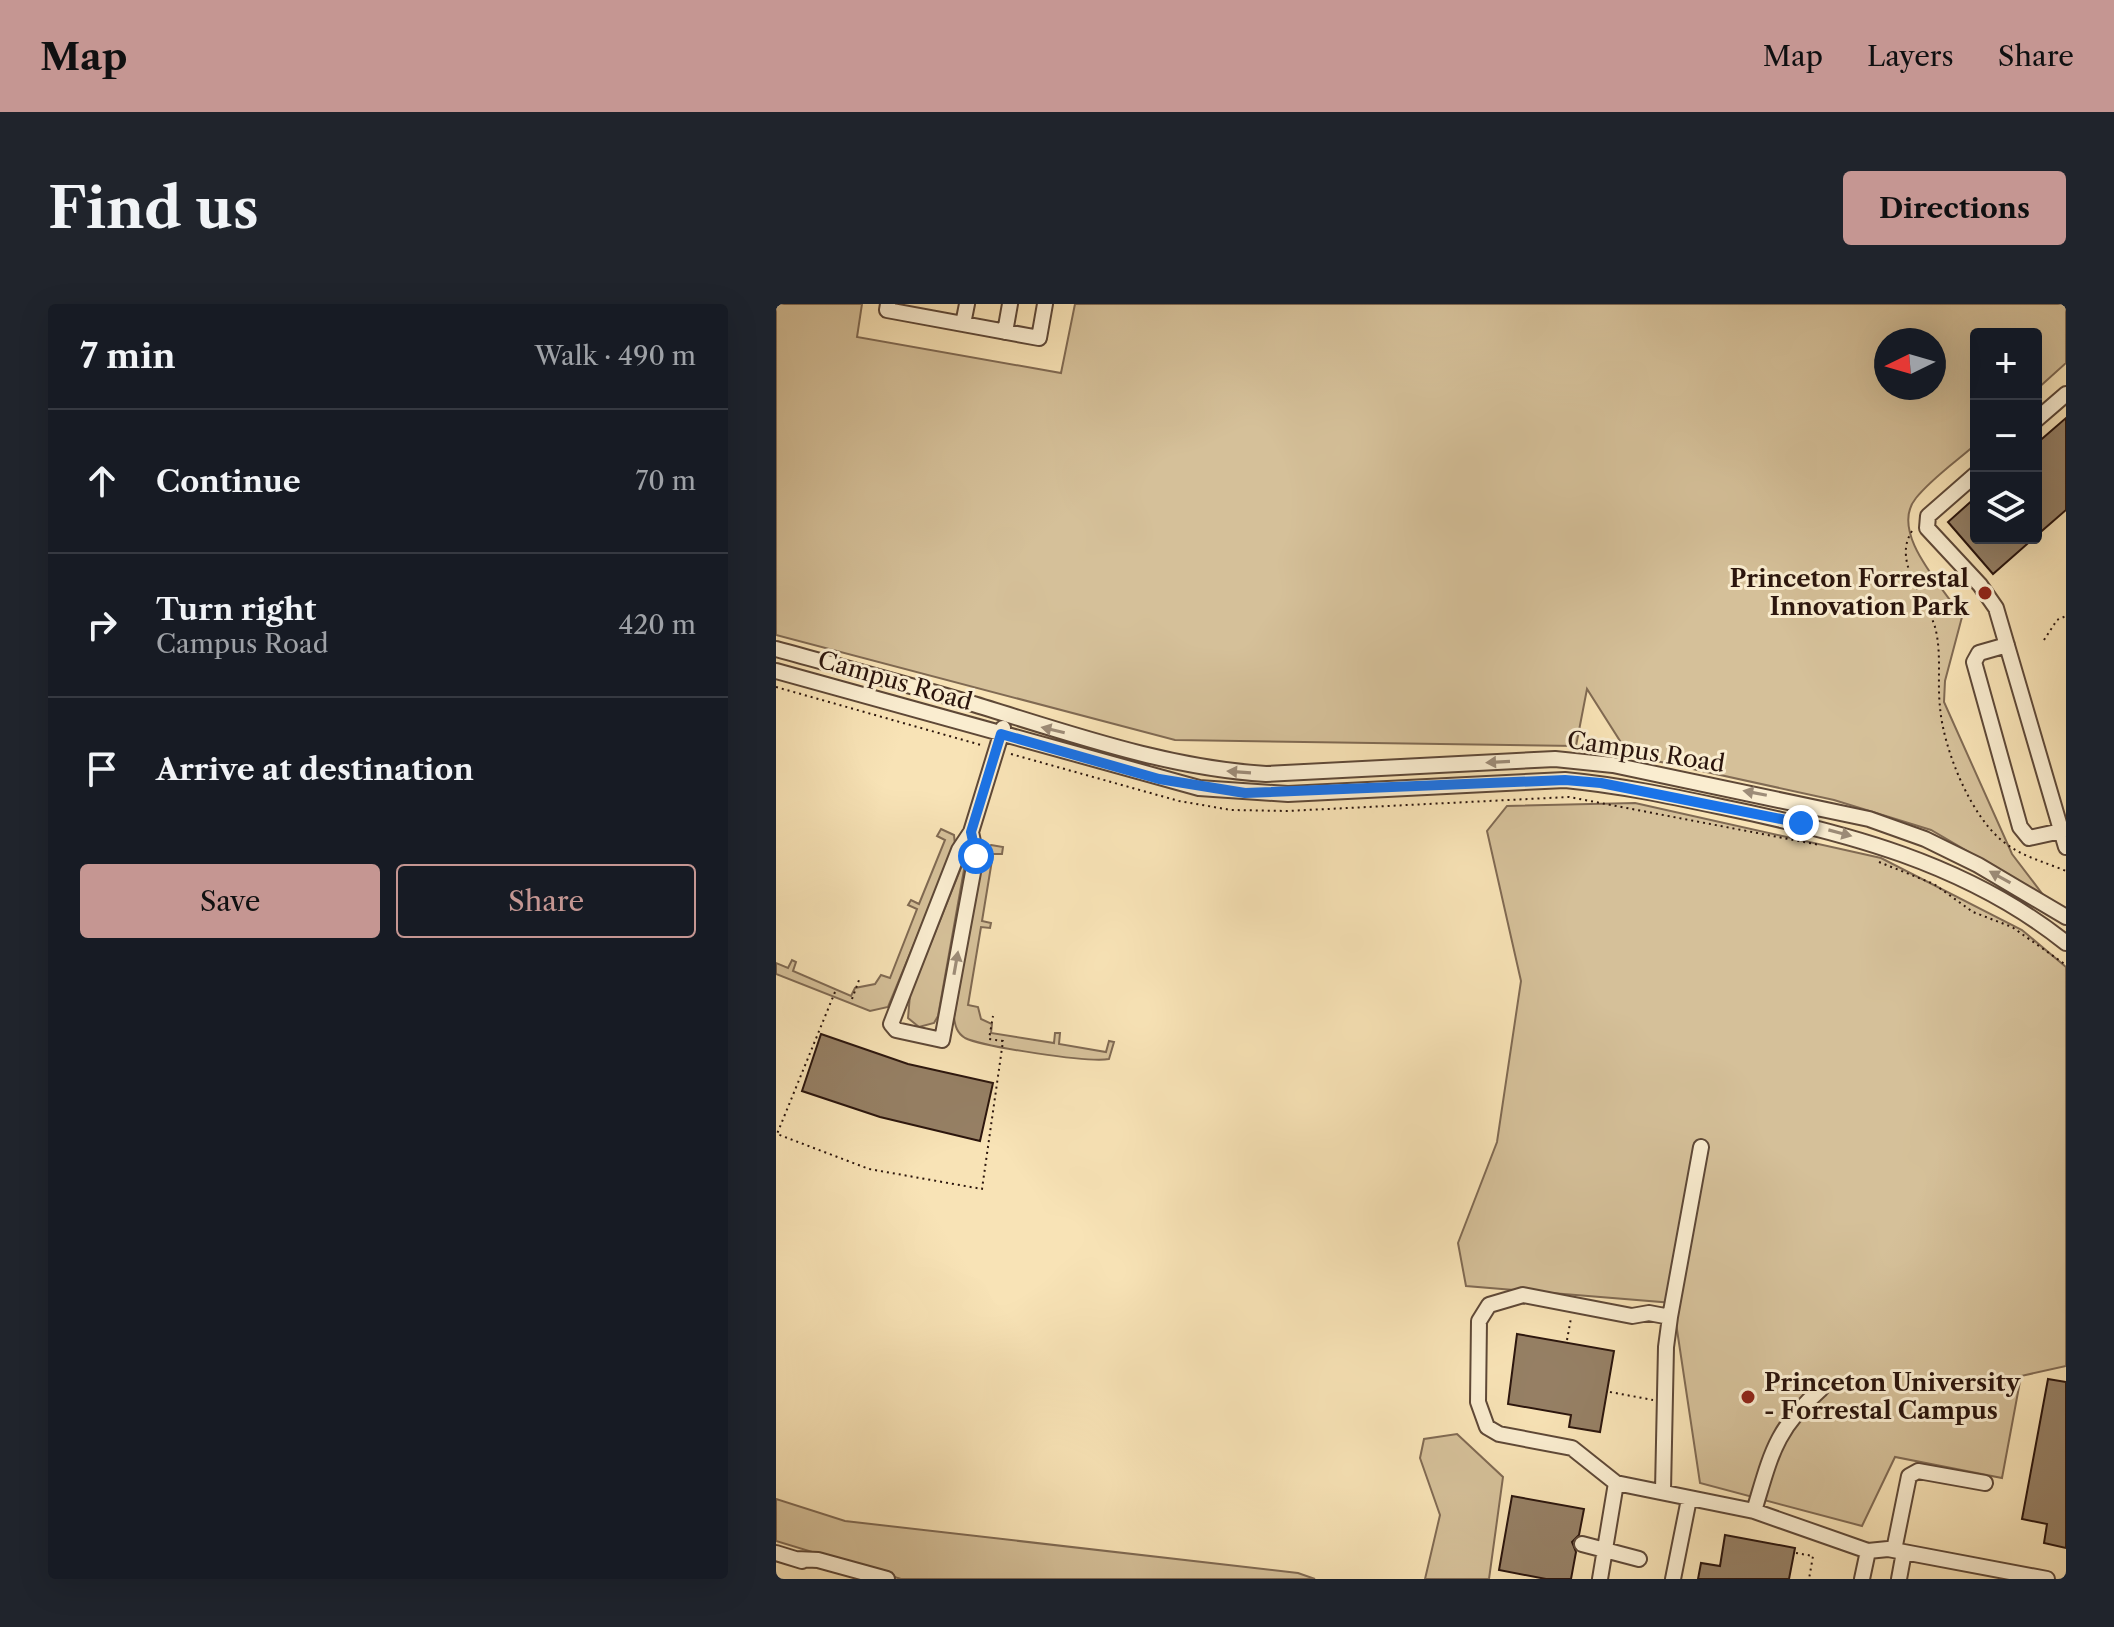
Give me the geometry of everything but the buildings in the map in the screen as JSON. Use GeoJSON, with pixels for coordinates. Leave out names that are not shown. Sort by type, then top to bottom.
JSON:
{"type":"FeatureCollection","features":[{"type":"Feature","properties":{"kind":"street"},"geometry":{"type":"LineString","coordinates":[[888,304],[887,310],[922,310],[963,324],[1039,338],[1045,304]]}},
{"type":"Feature","properties":{"kind":"street"},"geometry":{"type":"LineString","coordinates":[[963,324],[967,304]]}},
{"type":"Feature","properties":{"kind":"street"},"geometry":{"type":"LineString","coordinates":[[1005,332],[1010,304]]}},
{"type":"Feature","properties":{"kind":"street"},"geometry":{"type":"LineString","coordinates":[[2042,415],[2066,394]]}},
{"type":"Feature","properties":{"kind":"street"},"geometry":{"type":"LineString","coordinates":[[1970,480],[1926,522],[1927,528],[1992,601],[2066,847]]}},
{"type":"Feature","properties":{"kind":"street"},"geometry":{"type":"LineString","coordinates":[[2007,645],[1979,653],[1974,662],[2020,827],[2029,838],[2061,831]]}},
{"type":"Feature","properties":{"kind":"street","name":"Campus Road"},"geometry":{"type":"LineString","coordinates":[[776,649],[1006,716],[1198,767],[1229,772],[1266,774],[1555,759],[1613,765],[1869,819],[1925,839],[1978,865],[2066,917]]}},
{"type":"Feature","properties":{"kind":"street","name":"Campus Road"},"geometry":{"type":"LineString","coordinates":[[776,671],[1159,779],[1245,793],[1565,780],[1663,795],[1872,841],[1942,869],[1991,894],[2066,943]]}},
{"type":"Feature","properties":{"kind":"street"},"geometry":{"type":"LineString","coordinates":[[971,832],[976,856],[942,1040],[896,1030],[891,1024],[959,850],[971,832],[1006,716]]}},
{"type":"Feature","properties":{"kind":"street"},"geometry":{"type":"LineString","coordinates":[[1663,1490],[1670,1317],[1701,1147]]}},
{"type":"Feature","properties":{"kind":"street"},"geometry":{"type":"LineString","coordinates":[[1670,1317],[1649,1313],[1632,1316],[1523,1295],[1489,1305],[1479,1321],[1478,1402],[1481,1417],[1487,1427],[1499,1434],[1572,1448],[1616,1483],[1663,1490],[1689,1499],[1754,1511],[1868,1551],[1899,1551],[1965,1572],[2047,1579]]}},
{"type":"Feature","properties":{"kind":"street"},"geometry":{"type":"LineString","coordinates":[[1754,1511],[1772,1451],[1792,1414],[1821,1389]]}},
{"type":"Feature","properties":{"kind":"street"},"geometry":{"type":"LineString","coordinates":[[1899,1579],[1899,1551],[1909,1476],[1918,1471],[1985,1483]]}},
{"type":"Feature","properties":{"kind":"street"},"geometry":{"type":"LineString","coordinates":[[1600,1579],[1616,1483]]}},
{"type":"Feature","properties":{"kind":"street"},"geometry":{"type":"LineString","coordinates":[[1673,1579],[1689,1499]]}},
{"type":"Feature","properties":{"kind":"street"},"geometry":{"type":"LineString","coordinates":[[1582,1544],[1639,1559]]}},
{"type":"Feature","properties":{"kind":"street"},"geometry":{"type":"LineString","coordinates":[[1862,1579],[1868,1551]]}},
{"type":"Feature","properties":{"kind":"street"},"geometry":{"type":"LineString","coordinates":[[776,1553],[854,1579]]}},
{"type":"Feature","properties":{"kind":"street"},"geometry":{"type":"LineString","coordinates":[[796,1559],[818,1560],[887,1579]]}},
{"type":"Feature","properties":{"kind":"path"},"geometry":{"type":"LineString","coordinates":[[1914,529],[1905,543],[1907,559],[1936,632],[1941,719],[1951,756],[1978,812],[1994,834],[2020,853],[2066,871]]}},
{"type":"Feature","properties":{"kind":"path"},"geometry":{"type":"LineString","coordinates":[[2044,640],[2057,620],[2066,616]]}},
{"type":"Feature","properties":{"kind":"path"},"geometry":{"type":"LineString","coordinates":[[776,687],[1179,801],[1231,810],[1287,811],[1569,797],[1593,799],[1833,848]]}},
{"type":"Feature","properties":{"kind":"path"},"geometry":{"type":"LineString","coordinates":[[1872,859],[1934,884],[1973,912],[2012,927],[2066,965]]}},
{"type":"Feature","properties":{"kind":"path"},"geometry":{"type":"LineString","coordinates":[[852,999],[859,980]]}},
{"type":"Feature","properties":{"kind":"path"},"geometry":{"type":"LineString","coordinates":[[835,992],[777,1134],[878,1172],[982,1189],[1003,1041],[989,1039],[993,1016]]}},
{"type":"Feature","properties":{"kind":"path"},"geometry":{"type":"LineString","coordinates":[[1567,1340],[1574,1305]]}},
{"type":"Feature","properties":{"kind":"path"},"geometry":{"type":"LineString","coordinates":[[1610,1392],[1666,1403]]}},
{"type":"Feature","properties":{"kind":"path"},"geometry":{"type":"LineString","coordinates":[[1796,1553],[1813,1556],[1809,1579]]}},
{"type":"Feature","properties":{"kind":"shaded area"},"geometry":{"type":"Polygon","coordinates":[[[776,304],[862,304],[857,337],[1061,373],[1075,304],[2066,304],[2066,363],[2042,385],[2042,328],[1970,328],[1970,449],[1922,491],[1909,512],[1913,543],[1921,559],[1962,617],[1945,681],[1944,702],[2012,854],[2044,896],[1931,830],[1834,800],[1629,755],[1587,689],[1576,746],[1175,740],[776,635],[776,304]]]}},
{"type":"Feature","properties":{"kind":"shaded area"},"geometry":{"type":"Polygon","coordinates":[[[1635,803],[1881,858],[2022,930],[2066,967],[2066,1366],[2021,1376],[2002,1478],[1895,1457],[1862,1526],[1700,1483],[1673,1303],[1466,1286],[1458,1243],[1497,1142],[1521,981],[1487,831],[1507,806],[1635,803]]]}},
{"type":"Feature","properties":{"kind":"shaded area"},"geometry":{"type":"Polygon","coordinates":[[[941,829],[954,835],[955,845],[888,1007],[870,1011],[776,974],[776,963],[788,968],[792,960],[796,962],[793,971],[851,996],[855,988],[875,984],[881,975],[890,978],[917,909],[908,905],[911,900],[919,904],[945,840],[937,836],[941,829]]]}},
{"type":"Feature","properties":{"kind":"shaded area"},"geometry":{"type":"Polygon","coordinates":[[[991,845],[1003,847],[1002,854],[993,854],[982,921],[991,923],[990,928],[981,927],[968,1005],[978,1007],[981,1019],[992,1024],[991,1033],[1054,1043],[1055,1033],[1060,1033],[1059,1044],[1106,1052],[1109,1041],[1114,1042],[1109,1059],[1081,1059],[1014,1050],[976,1042],[958,1032],[954,1017],[983,851],[991,845]]]}},
{"type":"Feature","properties":{"kind":"shaded area"},"geometry":{"type":"Polygon","coordinates":[[[967,853],[938,1016],[934,1023],[919,1027],[908,1018],[910,995],[967,853]]]}},
{"type":"Feature","properties":{"kind":"shaded area"},"geometry":{"type":"Polygon","coordinates":[[[1457,1434],[1503,1477],[1489,1579],[1425,1579],[1440,1515],[1420,1458],[1424,1439],[1457,1434]]]}},
{"type":"Feature","properties":{"kind":"shaded area"},"geometry":{"type":"Polygon","coordinates":[[[776,1499],[845,1521],[1298,1573],[1315,1579],[901,1579],[776,1541],[776,1499]]]}},
{"type":"Feature","properties":{"kind":"place","name":"Princeton Forrestal Innovation Park"},"geometry":{"type":"Point","coordinates":[1985,593]}},
{"type":"Feature","properties":{"kind":"place","name":"Princeton University - Forrestal Campus"},"geometry":{"type":"Point","coordinates":[1748,1397]}},
{"type":"Feature","properties":{"kind":"route"},"geometry":{"type":"LineString","coordinates":[[976,856],[971,832],[1001,734],[1199,788],[1288,794],[1565,780],[1601,783],[1801,823]]}}]}
